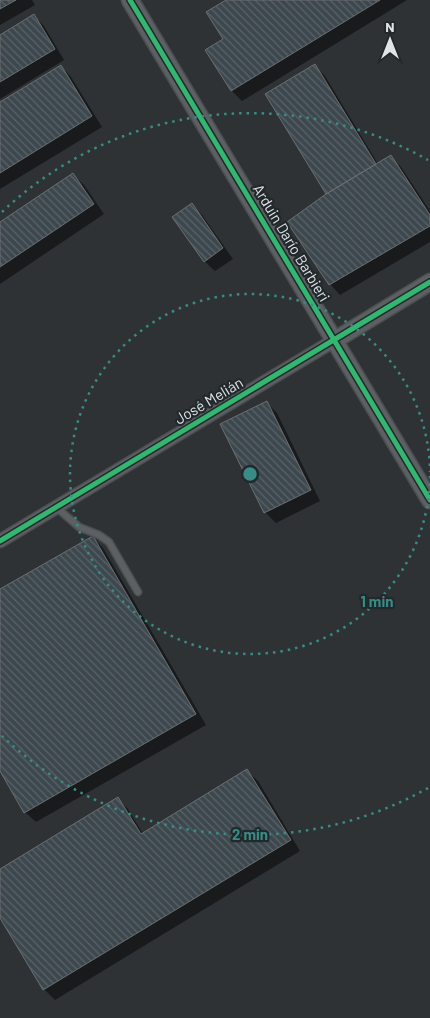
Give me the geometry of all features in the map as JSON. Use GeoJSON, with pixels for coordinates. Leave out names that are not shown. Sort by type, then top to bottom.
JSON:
{"type":"FeatureCollection","features":[{"type":"Feature","properties":{"kind":"street","name":"Arduin Darío Barbieri"},"geometry":{"type":"LineString","coordinates":[[130,0],[430,500]]}},
{"type":"Feature","properties":{"kind":"street","name":"José Melián"},"geometry":{"type":"LineString","coordinates":[[0,541],[430,282]]}},
{"type":"Feature","properties":{"kind":"lane"},"geometry":{"type":"LineString","coordinates":[[56,508],[79,527],[99,535],[109,542],[138,592]]}},
{"type":"Feature","properties":{"kind":"building"},"geometry":{"type":"Polygon","coordinates":[[[0,0],[16,0],[0,9],[0,0]]]}},
{"type":"Feature","properties":{"kind":"building"},"geometry":{"type":"Polygon","coordinates":[[[226,0],[380,0],[231,91],[205,50],[223,39],[206,12],[226,0]]]}},
{"type":"Feature","properties":{"kind":"building"},"geometry":{"type":"Polygon","coordinates":[[[34,14],[55,49],[0,82],[0,35],[34,14]]]}},
{"type":"Feature","properties":{"kind":"building"},"geometry":{"type":"Polygon","coordinates":[[[315,64],[376,164],[326,194],[265,94],[315,64]]]}},
{"type":"Feature","properties":{"kind":"building"},"geometry":{"type":"Polygon","coordinates":[[[61,65],[92,116],[0,173],[0,102],[61,65]]]}},
{"type":"Feature","properties":{"kind":"building"},"geometry":{"type":"Polygon","coordinates":[[[391,155],[430,215],[430,226],[329,285],[287,222],[326,194],[391,155]]]}},
{"type":"Feature","properties":{"kind":"building"},"geometry":{"type":"Polygon","coordinates":[[[73,173],[94,204],[0,267],[0,222],[73,173]]]}},
{"type":"Feature","properties":{"kind":"building"},"geometry":{"type":"Polygon","coordinates":[[[192,203],[223,248],[204,262],[172,217],[192,203]]]}},
{"type":"Feature","properties":{"kind":"building"},"geometry":{"type":"Polygon","coordinates":[[[267,401],[311,490],[264,513],[220,424],[267,401]]]}},
{"type":"Feature","properties":{"kind":"building"},"geometry":{"type":"Polygon","coordinates":[[[93,536],[196,714],[24,813],[0,771],[0,589],[93,536]]]}},
{"type":"Feature","properties":{"kind":"building"},"geometry":{"type":"Polygon","coordinates":[[[247,769],[291,840],[43,990],[0,918],[0,869],[118,797],[141,834],[247,769]]]}},
{"type":"Feature","properties":{"kind":"cycle path"},"geometry":{"type":"LineString","coordinates":[[130,0],[430,500]]}},
{"type":"Feature","properties":{"kind":"cycle path"},"geometry":{"type":"LineString","coordinates":[[0,541],[430,282]]}}]}
